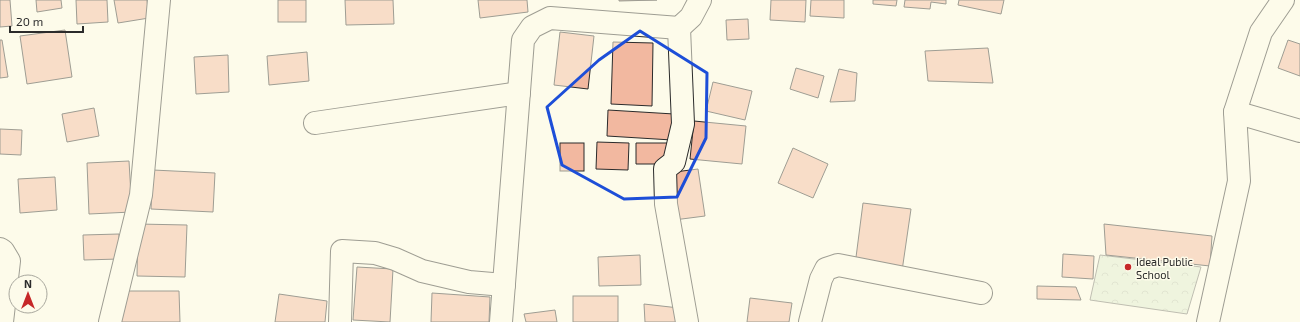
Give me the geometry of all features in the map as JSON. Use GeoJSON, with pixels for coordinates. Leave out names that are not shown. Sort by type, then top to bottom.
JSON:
{"type":"FeatureCollection","features":[{"type":"Feature","properties":{"kind":"street"},"geometry":{"type":"LineString","coordinates":[[110,322],[141,195],[159,0]]}},
{"type":"Feature","properties":{"kind":"street"},"geometry":{"type":"LineString","coordinates":[[501,322],[523,40],[532,27],[550,18],[679,28],[691,17],[700,0]]}},
{"type":"Feature","properties":{"kind":"street"},"geometry":{"type":"LineString","coordinates":[[1208,322],[1238,181],[1235,112],[1261,32],[1283,0]]}},
{"type":"Feature","properties":{"kind":"street"},"geometry":{"type":"LineString","coordinates":[[679,28],[683,124],[674,162],[665,169],[666,204],[687,322]]}},
{"type":"Feature","properties":{"kind":"street"},"geometry":{"type":"LineString","coordinates":[[314,123],[519,93]]}},
{"type":"Feature","properties":{"kind":"street"},"geometry":{"type":"LineString","coordinates":[[1235,112],[1300,131]]}},
{"type":"Feature","properties":{"kind":"street"},"geometry":{"type":"LineString","coordinates":[[0,250],[4,250],[9,261],[2,322]]}},
{"type":"Feature","properties":{"kind":"street"},"geometry":{"type":"LineString","coordinates":[[340,322],[342,251],[375,253],[429,272],[469,282],[504,286]]}},
{"type":"Feature","properties":{"kind":"street"},"geometry":{"type":"LineString","coordinates":[[810,322],[821,279],[826,269],[838,265],[981,294]]}},
{"type":"Feature","properties":{"kind":"highlighted area"},"geometry":{"type":"Polygon","coordinates":[[[640,31],[707,73],[706,138],[677,197],[624,199],[562,165],[547,107],[599,60],[640,31]]]}},
{"type":"Feature","properties":{"kind":"green space"},"geometry":{"type":"Polygon","coordinates":[[[1100,255],[1201,267],[1187,314],[1090,300],[1100,255]]]}},
{"type":"Feature","properties":{"kind":"building"},"geometry":{"type":"Polygon","coordinates":[[[0,0],[10,0],[12,26],[0,27],[0,0]]]}},
{"type":"Feature","properties":{"kind":"building"},"geometry":{"type":"Polygon","coordinates":[[[36,0],[61,0],[62,8],[37,12],[36,0]]]}},
{"type":"Feature","properties":{"kind":"building"},"geometry":{"type":"Polygon","coordinates":[[[76,0],[107,0],[108,22],[77,24],[76,0]]]}},
{"type":"Feature","properties":{"kind":"building"},"geometry":{"type":"Polygon","coordinates":[[[114,0],[147,0],[149,18],[118,23],[114,0]]]}},
{"type":"Feature","properties":{"kind":"building"},"geometry":{"type":"Polygon","coordinates":[[[278,0],[306,0],[306,22],[278,22],[278,0]]]}},
{"type":"Feature","properties":{"kind":"building"},"geometry":{"type":"Polygon","coordinates":[[[345,0],[393,0],[394,24],[346,25],[345,0]]]}},
{"type":"Feature","properties":{"kind":"building"},"geometry":{"type":"Polygon","coordinates":[[[478,0],[527,0],[528,12],[480,18],[478,0]]]}},
{"type":"Feature","properties":{"kind":"building"},"geometry":{"type":"Polygon","coordinates":[[[619,0],[657,0],[619,1],[619,0]]]}},
{"type":"Feature","properties":{"kind":"building"},"geometry":{"type":"Polygon","coordinates":[[[771,0],[806,0],[805,22],[770,20],[771,0]]]}},
{"type":"Feature","properties":{"kind":"building"},"geometry":{"type":"Polygon","coordinates":[[[811,0],[844,0],[844,18],[810,16],[811,0]]]}},
{"type":"Feature","properties":{"kind":"building"},"geometry":{"type":"Polygon","coordinates":[[[873,0],[897,0],[896,6],[873,4],[873,0]]]}},
{"type":"Feature","properties":{"kind":"building"},"geometry":{"type":"Polygon","coordinates":[[[905,0],[946,0],[946,4],[931,2],[930,9],[904,7],[905,0]]]}},
{"type":"Feature","properties":{"kind":"building"},"geometry":{"type":"Polygon","coordinates":[[[959,0],[1004,0],[1001,14],[958,5],[959,0]]]}},
{"type":"Feature","properties":{"kind":"building"},"geometry":{"type":"Polygon","coordinates":[[[748,19],[749,39],[727,40],[726,20],[748,19]]]}},
{"type":"Feature","properties":{"kind":"building"},"geometry":{"type":"Polygon","coordinates":[[[65,30],[72,77],[27,84],[20,36],[65,30]]]}},
{"type":"Feature","properties":{"kind":"building"},"geometry":{"type":"Polygon","coordinates":[[[560,32],[594,36],[588,89],[554,85],[560,32]]]}},
{"type":"Feature","properties":{"kind":"building"},"geometry":{"type":"Polygon","coordinates":[[[0,40],[2,40],[8,77],[0,78],[0,40]]]}},
{"type":"Feature","properties":{"kind":"building"},"geometry":{"type":"Polygon","coordinates":[[[1288,40],[1300,44],[1300,76],[1278,68],[1288,40]]]}},
{"type":"Feature","properties":{"kind":"building"},"geometry":{"type":"Polygon","coordinates":[[[613,42],[653,43],[652,106],[611,104],[613,42]]]}},
{"type":"Feature","properties":{"kind":"building"},"geometry":{"type":"Polygon","coordinates":[[[988,48],[993,83],[928,81],[925,51],[988,48]]]}},
{"type":"Feature","properties":{"kind":"building"},"geometry":{"type":"Polygon","coordinates":[[[307,52],[309,81],[269,85],[267,56],[307,52]]]}},
{"type":"Feature","properties":{"kind":"building"},"geometry":{"type":"Polygon","coordinates":[[[228,55],[229,92],[196,94],[194,57],[228,55]]]}},
{"type":"Feature","properties":{"kind":"building"},"geometry":{"type":"Polygon","coordinates":[[[796,68],[824,76],[818,98],[790,89],[796,68]]]}},
{"type":"Feature","properties":{"kind":"building"},"geometry":{"type":"Polygon","coordinates":[[[839,69],[857,73],[855,101],[830,102],[839,69]]]}},
{"type":"Feature","properties":{"kind":"building"},"geometry":{"type":"Polygon","coordinates":[[[713,82],[752,91],[745,120],[706,111],[713,82]]]}},
{"type":"Feature","properties":{"kind":"building"},"geometry":{"type":"Polygon","coordinates":[[[94,108],[99,136],[67,142],[62,114],[94,108]]]}},
{"type":"Feature","properties":{"kind":"building"},"geometry":{"type":"Polygon","coordinates":[[[608,110],[674,114],[672,140],[607,136],[608,110]]]}},
{"type":"Feature","properties":{"kind":"building"},"geometry":{"type":"Polygon","coordinates":[[[694,121],[746,126],[742,164],[690,159],[694,121]]]}},
{"type":"Feature","properties":{"kind":"building"},"geometry":{"type":"Polygon","coordinates":[[[0,129],[22,130],[21,155],[0,154],[0,129]]]}},
{"type":"Feature","properties":{"kind":"building"},"geometry":{"type":"Polygon","coordinates":[[[597,142],[629,143],[628,170],[596,169],[597,142]]]}},
{"type":"Feature","properties":{"kind":"building"},"geometry":{"type":"Polygon","coordinates":[[[560,143],[584,143],[584,171],[560,171],[560,143]]]}},
{"type":"Feature","properties":{"kind":"building"},"geometry":{"type":"Polygon","coordinates":[[[636,143],[669,143],[668,164],[636,164],[636,143]]]}},
{"type":"Feature","properties":{"kind":"building"},"geometry":{"type":"Polygon","coordinates":[[[793,148],[828,164],[813,198],[778,183],[793,148]]]}},
{"type":"Feature","properties":{"kind":"building"},"geometry":{"type":"Polygon","coordinates":[[[129,161],[132,212],[89,214],[87,163],[129,161]]]}},
{"type":"Feature","properties":{"kind":"building"},"geometry":{"type":"Polygon","coordinates":[[[698,169],[705,216],[674,220],[667,173],[698,169]]]}},
{"type":"Feature","properties":{"kind":"building"},"geometry":{"type":"Polygon","coordinates":[[[153,170],[215,173],[213,212],[151,209],[153,170]]]}},
{"type":"Feature","properties":{"kind":"building"},"geometry":{"type":"Polygon","coordinates":[[[55,177],[57,210],[20,213],[18,179],[55,177]]]}},
{"type":"Feature","properties":{"kind":"building"},"geometry":{"type":"Polygon","coordinates":[[[863,203],[911,209],[902,271],[855,265],[863,203]]]}},
{"type":"Feature","properties":{"kind":"building"},"geometry":{"type":"Polygon","coordinates":[[[138,224],[187,225],[185,277],[137,276],[138,224]]]}},
{"type":"Feature","properties":{"kind":"building"},"geometry":{"type":"Polygon","coordinates":[[[1104,224],[1212,236],[1210,266],[1106,255],[1104,224]]]}},
{"type":"Feature","properties":{"kind":"building"},"geometry":{"type":"Polygon","coordinates":[[[119,234],[119,259],[84,260],[83,235],[119,234]]]}},
{"type":"Feature","properties":{"kind":"building"},"geometry":{"type":"Polygon","coordinates":[[[1063,254],[1094,256],[1093,279],[1062,277],[1063,254]]]}},
{"type":"Feature","properties":{"kind":"building"},"geometry":{"type":"Polygon","coordinates":[[[640,255],[641,285],[599,286],[598,257],[640,255]]]}},
{"type":"Feature","properties":{"kind":"building"},"geometry":{"type":"Polygon","coordinates":[[[357,267],[393,269],[390,322],[353,320],[357,267]]]}},
{"type":"Feature","properties":{"kind":"building"},"geometry":{"type":"Polygon","coordinates":[[[1037,286],[1076,287],[1081,300],[1037,299],[1037,286]]]}},
{"type":"Feature","properties":{"kind":"building"},"geometry":{"type":"Polygon","coordinates":[[[119,291],[179,291],[180,322],[119,322],[119,291]]]}},
{"type":"Feature","properties":{"kind":"building"},"geometry":{"type":"Polygon","coordinates":[[[432,293],[490,297],[489,322],[431,322],[432,293]]]}},
{"type":"Feature","properties":{"kind":"building"},"geometry":{"type":"Polygon","coordinates":[[[279,294],[327,301],[325,322],[275,322],[279,294]]]}},
{"type":"Feature","properties":{"kind":"building"},"geometry":{"type":"Polygon","coordinates":[[[573,296],[618,296],[618,322],[573,322],[573,296]]]}},
{"type":"Feature","properties":{"kind":"building"},"geometry":{"type":"Polygon","coordinates":[[[750,298],[792,303],[789,322],[747,322],[750,298]]]}},
{"type":"Feature","properties":{"kind":"building"},"geometry":{"type":"Polygon","coordinates":[[[644,304],[679,308],[680,322],[645,322],[644,304]]]}},
{"type":"Feature","properties":{"kind":"building"},"geometry":{"type":"Polygon","coordinates":[[[555,310],[557,322],[526,322],[524,314],[555,310]]]}},
{"type":"Feature","properties":{"kind":"place","name":"Ideal Public School"},"geometry":{"type":"Point","coordinates":[1128,267]}}]}
